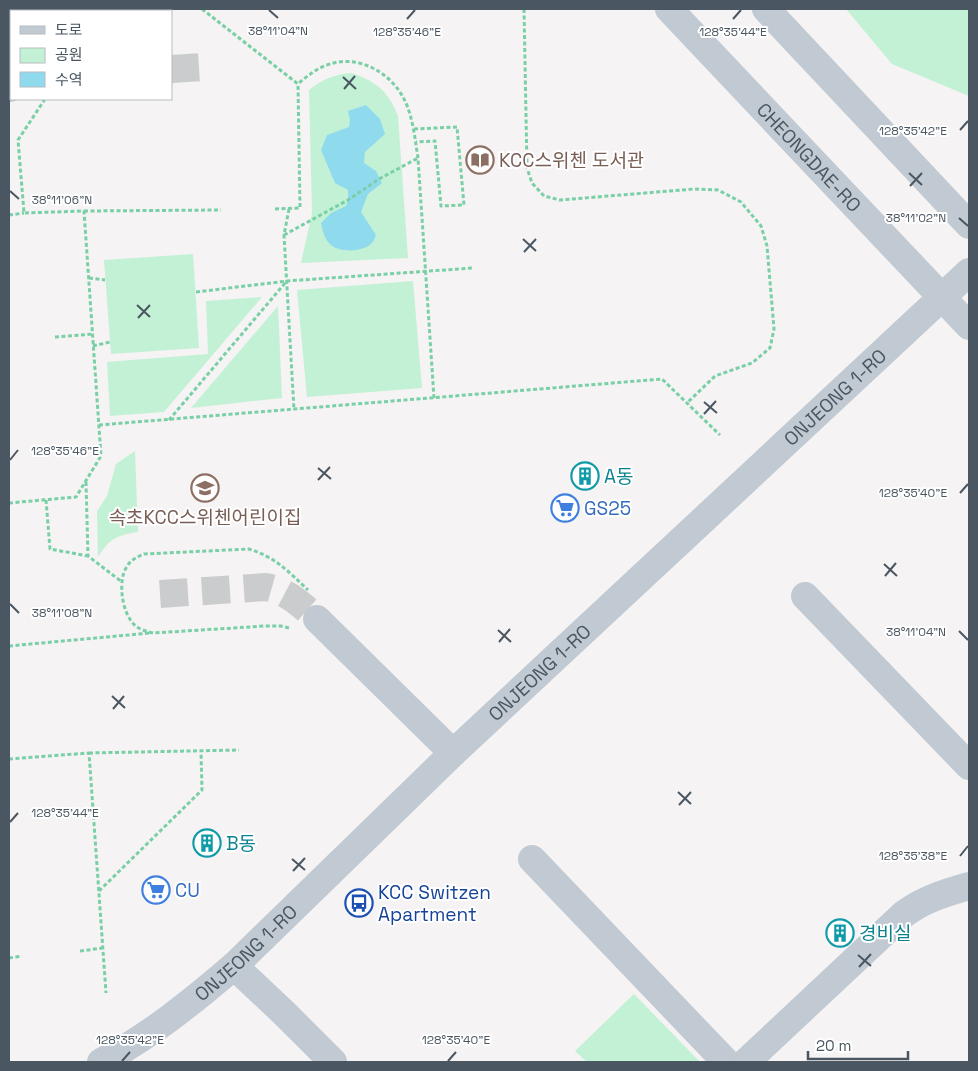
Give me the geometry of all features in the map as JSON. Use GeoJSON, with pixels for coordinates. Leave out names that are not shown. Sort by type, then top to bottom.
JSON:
{"type":"FeatureCollection","features":[{"type":"Feature","properties":{"kind":"street","name":"CHEONGDAE-RO"},"geometry":{"type":"LineString","coordinates":[[669,9],[969,326]]}},
{"type":"Feature","properties":{"kind":"street"},"geometry":{"type":"LineString","coordinates":[[766,9],[969,225]]}},
{"type":"Feature","properties":{"kind":"street","name":"ONJEONG 1-RO"},"geometry":{"type":"LineString","coordinates":[[101,1062],[124,1050],[156,1029],[196,999],[234,966],[453,753],[969,272]]}},
{"type":"Feature","properties":{"kind":"street"},"geometry":{"type":"LineString","coordinates":[[805,596],[969,766]]}},
{"type":"Feature","properties":{"kind":"street"},"geometry":{"type":"LineString","coordinates":[[306,624],[453,753]]}},
{"type":"Feature","properties":{"kind":"street"},"geometry":{"type":"LineString","coordinates":[[532,859],[726,1062]]}},
{"type":"Feature","properties":{"kind":"street"},"geometry":{"type":"LineString","coordinates":[[746,1062],[904,914],[933,896],[969,886]]}},
{"type":"Feature","properties":{"kind":"street"},"geometry":{"type":"LineString","coordinates":[[234,966],[333,1062]]}},
{"type":"Feature","properties":{"kind":"path"},"geometry":{"type":"LineString","coordinates":[[202,9],[298,84]]}},
{"type":"Feature","properties":{"kind":"path"},"geometry":{"type":"LineString","coordinates":[[524,9],[527,168],[532,183],[544,196],[560,200],[694,189],[718,190],[741,202],[761,226],[767,246],[774,329],[770,348],[752,362],[715,376],[687,403]]}},
{"type":"Feature","properties":{"kind":"path"},"geometry":{"type":"LineString","coordinates":[[298,84],[310,74],[329,64],[351,62],[375,68],[393,82],[406,101],[414,129],[418,158],[434,398]]}},
{"type":"Feature","properties":{"kind":"path"},"geometry":{"type":"LineString","coordinates":[[276,209],[300,208],[298,84]]}},
{"type":"Feature","properties":{"kind":"path"},"geometry":{"type":"LineString","coordinates":[[24,214],[18,140],[44,100]]}},
{"type":"Feature","properties":{"kind":"path"},"geometry":{"type":"LineString","coordinates":[[414,129],[457,127],[464,205],[441,206],[436,141],[416,142]]}},
{"type":"Feature","properties":{"kind":"path"},"geometry":{"type":"LineString","coordinates":[[284,235],[348,200],[379,179],[418,158]]}},
{"type":"Feature","properties":{"kind":"path"},"geometry":{"type":"LineString","coordinates":[[289,209],[284,235],[294,410]]}},
{"type":"Feature","properties":{"kind":"path"},"geometry":{"type":"LineString","coordinates":[[9,215],[84,211],[221,210]]}},
{"type":"Feature","properties":{"kind":"path"},"geometry":{"type":"LineString","coordinates":[[9,503],[76,498],[101,456],[84,211]]}},
{"type":"Feature","properties":{"kind":"path"},"geometry":{"type":"LineString","coordinates":[[196,292],[287,281],[473,268]]}},
{"type":"Feature","properties":{"kind":"path"},"geometry":{"type":"LineString","coordinates":[[89,278],[105,280]]}},
{"type":"Feature","properties":{"kind":"path"},"geometry":{"type":"LineString","coordinates":[[169,420],[287,281]]}},
{"type":"Feature","properties":{"kind":"path"},"geometry":{"type":"LineString","coordinates":[[54,337],[92,334]]}},
{"type":"Feature","properties":{"kind":"path"},"geometry":{"type":"LineString","coordinates":[[93,346],[110,342]]}},
{"type":"Feature","properties":{"kind":"path"},"geometry":{"type":"LineString","coordinates":[[99,426],[662,379],[720,435]]}},
{"type":"Feature","properties":{"kind":"path"},"geometry":{"type":"LineString","coordinates":[[86,481],[88,556]]}},
{"type":"Feature","properties":{"kind":"path"},"geometry":{"type":"LineString","coordinates":[[46,500],[50,549],[88,556],[122,582]]}},
{"type":"Feature","properties":{"kind":"path"},"geometry":{"type":"LineString","coordinates":[[153,633],[141,629],[132,622],[125,610],[122,582],[125,569],[133,559],[144,554],[249,549],[279,562],[309,591]]}},
{"type":"Feature","properties":{"kind":"path"},"geometry":{"type":"LineString","coordinates":[[9,646],[153,633],[306,624]]}},
{"type":"Feature","properties":{"kind":"path"},"geometry":{"type":"LineString","coordinates":[[9,759],[89,753],[239,750]]}},
{"type":"Feature","properties":{"kind":"path"},"geometry":{"type":"LineString","coordinates":[[99,892],[202,790],[201,751]]}},
{"type":"Feature","properties":{"kind":"path"},"geometry":{"type":"LineString","coordinates":[[89,753],[106,993]]}},
{"type":"Feature","properties":{"kind":"path"},"geometry":{"type":"LineString","coordinates":[[80,951],[103,948]]}},
{"type":"Feature","properties":{"kind":"path"},"geometry":{"type":"LineString","coordinates":[[9,958],[22,956]]}},
{"type":"Feature","properties":{"kind":"green space"},"geometry":{"type":"Polygon","coordinates":[[[846,9],[969,9],[969,96],[892,64],[846,9]]]}},
{"type":"Feature","properties":{"kind":"green space"},"geometry":{"type":"Polygon","coordinates":[[[352,73],[381,88],[398,116],[408,258],[301,263],[312,213],[309,90],[329,78],[352,73]]]}},
{"type":"Feature","properties":{"kind":"green space"},"geometry":{"type":"Polygon","coordinates":[[[193,254],[199,348],[111,354],[104,260],[193,254]]]}},
{"type":"Feature","properties":{"kind":"green space"},"geometry":{"type":"Polygon","coordinates":[[[413,281],[422,388],[307,397],[297,290],[413,281]]]}},
{"type":"Feature","properties":{"kind":"green space"},"geometry":{"type":"Polygon","coordinates":[[[262,297],[164,412],[110,416],[107,362],[208,354],[206,301],[262,297]]]}},
{"type":"Feature","properties":{"kind":"green space"},"geometry":{"type":"Polygon","coordinates":[[[278,306],[282,398],[191,408],[278,306]]]}},
{"type":"Feature","properties":{"kind":"green space"},"geometry":{"type":"Polygon","coordinates":[[[135,451],[138,532],[114,539],[98,557],[97,511],[107,496],[116,464],[135,451]]]}},
{"type":"Feature","properties":{"kind":"green space"},"geometry":{"type":"Polygon","coordinates":[[[634,994],[700,1062],[587,1062],[575,1051],[634,994]]]}},
{"type":"Feature","properties":{"kind":"water"},"geometry":{"type":"Polygon","coordinates":[[[366,105],[380,119],[385,134],[365,152],[364,163],[376,171],[382,183],[368,194],[361,212],[376,235],[368,246],[358,250],[346,250],[335,248],[331,245],[325,238],[322,229],[321,223],[331,213],[346,206],[348,190],[335,183],[321,150],[327,135],[349,127],[348,111],[366,105]]]}},
{"type":"Feature","properties":{"kind":"tunnel"},"geometry":{"type":"LineString","coordinates":[[172,69],[202,67]]}},
{"type":"Feature","properties":{"kind":"tunnel"},"geometry":{"type":"LineString","coordinates":[[160,594],[266,587],[287,595],[317,619]]}},
{"type":"Feature","properties":{"kind":"place","name":"KCC스위첸 도서관"},"geometry":{"type":"Point","coordinates":[480,160]}},
{"type":"Feature","properties":{"kind":"place","name":"A동"},"geometry":{"type":"Point","coordinates":[585,476]}},
{"type":"Feature","properties":{"kind":"place","name":"속초KCC스위첸어린이집"},"geometry":{"type":"Point","coordinates":[205,488]}},
{"type":"Feature","properties":{"kind":"place","name":"GS25"},"geometry":{"type":"Point","coordinates":[565,508]}},
{"type":"Feature","properties":{"kind":"place","name":"B동"},"geometry":{"type":"Point","coordinates":[207,843]}},
{"type":"Feature","properties":{"kind":"place","name":"CU"},"geometry":{"type":"Point","coordinates":[156,890]}},
{"type":"Feature","properties":{"kind":"place","name":"KCC Switzen Apartment"},"geometry":{"type":"Point","coordinates":[359,903]}},
{"type":"Feature","properties":{"kind":"place","name":"경비실"},"geometry":{"type":"Point","coordinates":[840,933]}}]}
